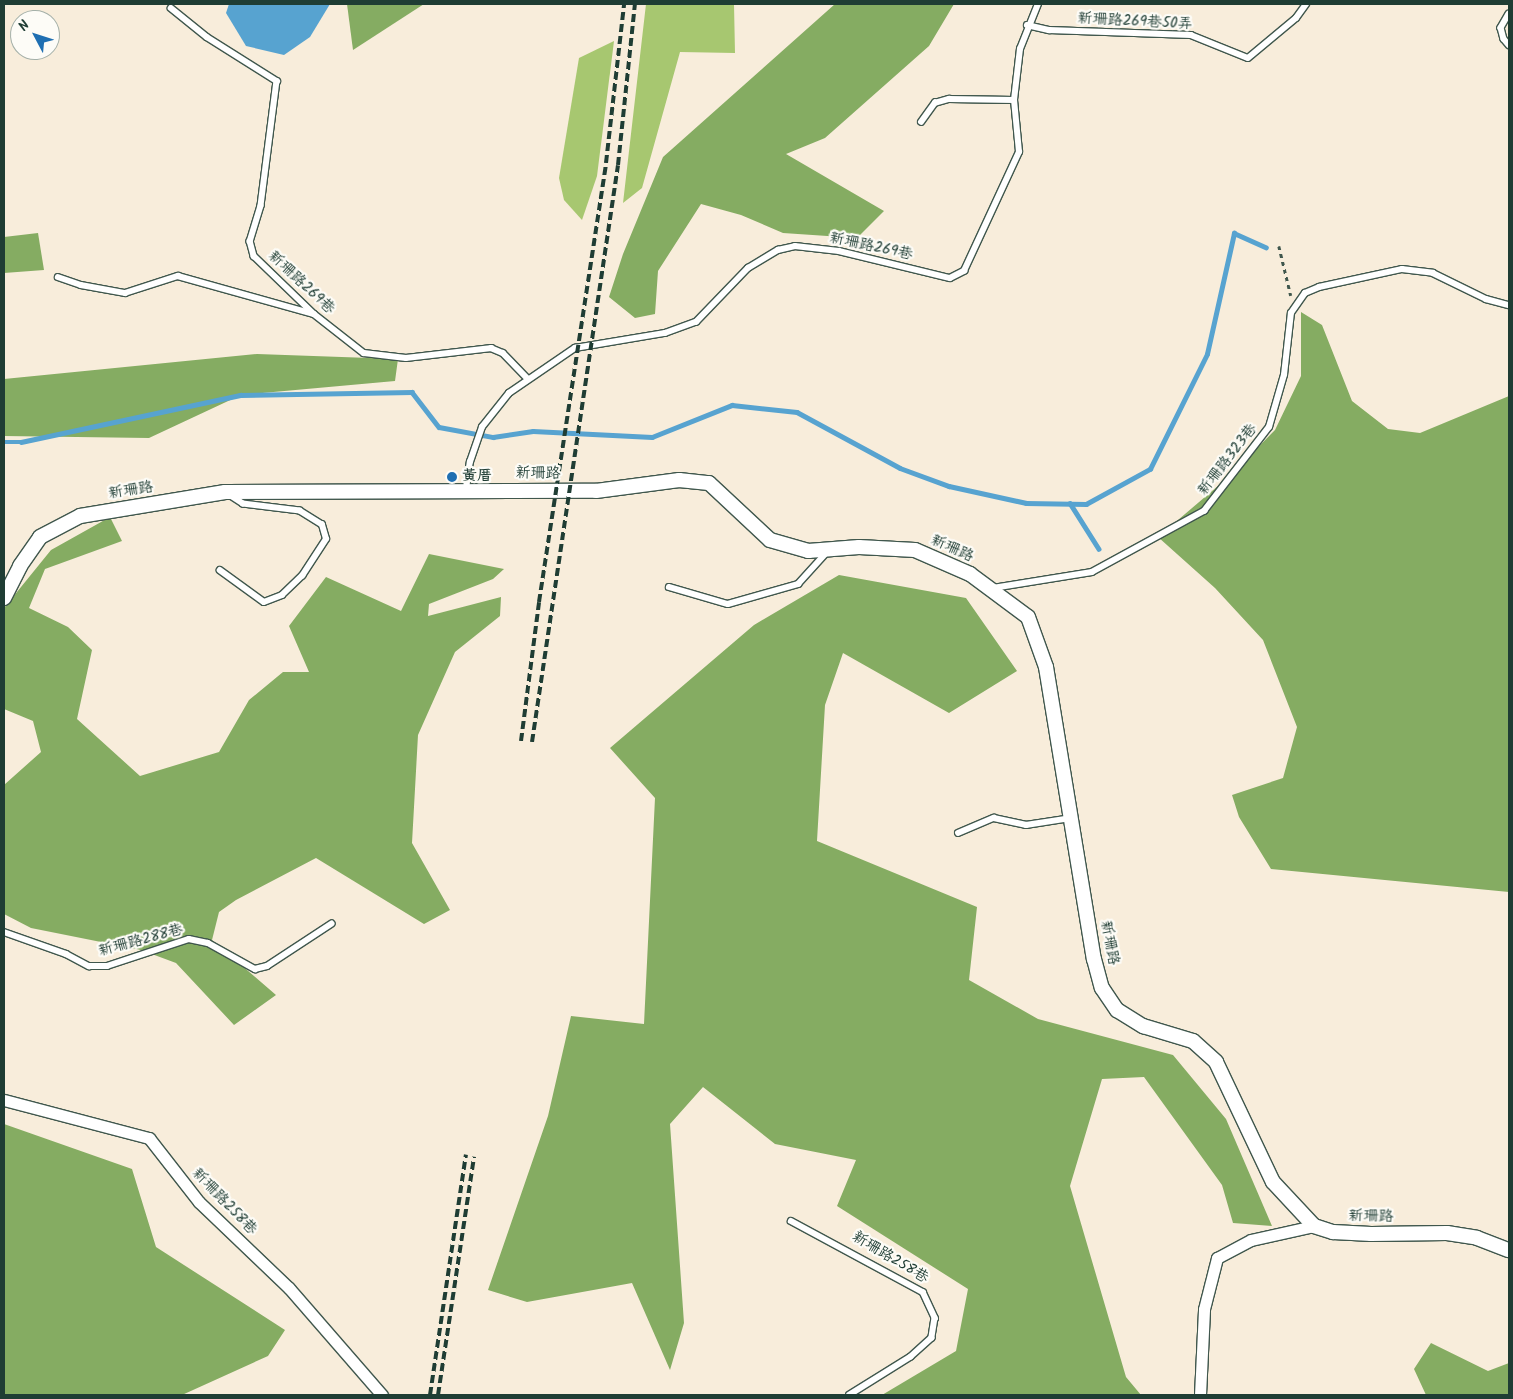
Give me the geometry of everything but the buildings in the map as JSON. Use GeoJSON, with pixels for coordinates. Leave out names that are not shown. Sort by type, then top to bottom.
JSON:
{"type":"FeatureCollection","features":[{"type":"Feature","properties":{"kind":"street","name":"新珊路"},"geometry":{"type":"LineString","coordinates":[[4,598],[20,566],[40,537],[80,516],[225,492],[596,491],[679,480],[709,483],[770,540],[808,551],[859,547],[915,550],[970,574],[1028,617],[1046,667],[1102,988],[1117,1010],[1143,1026],[1193,1041],[1216,1062],[1274,1182],[1314,1226],[1333,1232],[1371,1234],[1447,1233],[1477,1238],[1509,1250]]}},
{"type":"Feature","properties":{"kind":"street","name":"新珊路258巷"},"geometry":{"type":"LineString","coordinates":[[4,1100],[149,1138],[199,1202],[289,1288],[382,1395]]}},
{"type":"Feature","properties":{"kind":"street"},"geometry":{"type":"LineString","coordinates":[[1200,1395],[1204,1309],[1217,1258],[1251,1240],[1314,1226]]}},
{"type":"Feature","properties":{"kind":"lane","name":"新珊路269巷"},"geometry":{"type":"LineString","coordinates":[[466,490],[476,442],[482,427],[500,400],[575,348],[588,344],[665,332],[696,322],[748,268],[785,248],[839,251],[950,278],[964,271],[1019,152],[1014,100],[1020,49],[1027,25],[1038,4]]}},
{"type":"Feature","properties":{"kind":"lane","name":"新珊路269巷50弄"},"geometry":{"type":"LineString","coordinates":[[1027,25],[1049,30],[1191,35],[1248,58],[1296,18],[1306,4]]}},
{"type":"Feature","properties":{"kind":"lane","name":"新珊路269巷"},"geometry":{"type":"LineString","coordinates":[[171,8],[207,37],[277,81],[261,206],[250,241],[254,256],[314,314],[354,346],[374,356],[406,358],[491,348],[504,353],[528,379]]}},
{"type":"Feature","properties":{"kind":"lane"},"geometry":{"type":"LineString","coordinates":[[1509,14],[1501,28],[1504,39],[1509,45]]}},
{"type":"Feature","properties":{"kind":"lane"},"geometry":{"type":"LineString","coordinates":[[921,122],[935,103],[949,99],[1014,100]]}},
{"type":"Feature","properties":{"kind":"lane"},"geometry":{"type":"LineString","coordinates":[[1296,306],[1306,293],[1319,287],[1402,270],[1433,273],[1486,299],[1509,305]]}},
{"type":"Feature","properties":{"kind":"lane"},"geometry":{"type":"LineString","coordinates":[[58,277],[81,285],[125,292],[178,276],[314,314]]}},
{"type":"Feature","properties":{"kind":"lane","name":"新珊路323巷"},"geometry":{"type":"LineString","coordinates":[[989,589],[1092,572],[1204,511],[1269,427],[1284,375],[1291,313],[1296,306]]}},
{"type":"Feature","properties":{"kind":"lane"},"geometry":{"type":"LineString","coordinates":[[220,570],[264,602],[282,595],[302,576],[326,539],[322,525],[300,511],[243,504],[225,492]]}},
{"type":"Feature","properties":{"kind":"lane"},"geometry":{"type":"LineString","coordinates":[[669,587],[728,604],[798,584],[830,549]]}},
{"type":"Feature","properties":{"kind":"lane"},"geometry":{"type":"LineString","coordinates":[[958,833],[994,818],[1026,825],[1071,818]]}},
{"type":"Feature","properties":{"kind":"lane","name":"新珊路288巷"},"geometry":{"type":"LineString","coordinates":[[4,932],[66,954],[89,966],[107,966],[189,939],[208,943],[255,969],[267,966],[331,924]]}},
{"type":"Feature","properties":{"kind":"lane","name":"新珊路258巷"},"geometry":{"type":"LineString","coordinates":[[791,1221],[923,1292],[935,1318],[932,1338],[911,1357],[850,1395]]}},
{"type":"Feature","properties":{"kind":"path"},"geometry":{"type":"LineString","coordinates":[[1279,246],[1286,288],[1296,306]]}},
{"type":"Feature","properties":{"kind":"green space"},"geometry":{"type":"Polygon","coordinates":[[[347,4],[424,4],[353,50],[347,4]]]}},
{"type":"Feature","properties":{"kind":"green space"},"geometry":{"type":"Polygon","coordinates":[[[646,4],[734,4],[735,53],[680,52],[642,188],[623,203],[646,4]]]}},
{"type":"Feature","properties":{"kind":"green space"},"geometry":{"type":"Polygon","coordinates":[[[835,4],[954,4],[929,46],[825,138],[786,154],[884,211],[857,238],[783,233],[741,215],[701,204],[658,271],[655,314],[635,318],[609,297],[623,254],[663,157],[835,4]]]}},
{"type":"Feature","properties":{"kind":"green space"},"geometry":{"type":"Polygon","coordinates":[[[614,41],[597,176],[582,220],[564,200],[559,178],[579,58],[614,41]]]}},
{"type":"Feature","properties":{"kind":"green space"},"geometry":{"type":"Polygon","coordinates":[[[38,233],[44,270],[4,273],[4,237],[38,233]]]}},
{"type":"Feature","properties":{"kind":"green space"},"geometry":{"type":"Polygon","coordinates":[[[1301,312],[1322,325],[1352,401],[1388,429],[1420,433],[1509,396],[1509,892],[1271,869],[1239,817],[1232,795],[1283,778],[1297,727],[1263,640],[1215,588],[1158,537],[1232,474],[1275,430],[1301,376],[1301,312]]]}},
{"type":"Feature","properties":{"kind":"green space"},"geometry":{"type":"Polygon","coordinates":[[[257,354],[398,359],[395,381],[241,395],[149,438],[4,436],[4,379],[257,354]]]}},
{"type":"Feature","properties":{"kind":"green space"},"geometry":{"type":"Polygon","coordinates":[[[110,517],[122,541],[45,569],[29,608],[68,627],[92,650],[77,719],[140,776],[219,752],[249,700],[283,672],[309,672],[289,626],[326,577],[401,611],[429,554],[504,569],[493,579],[429,604],[428,616],[501,597],[500,616],[455,652],[418,735],[412,843],[450,910],[424,924],[316,858],[236,900],[219,912],[212,940],[276,995],[234,1025],[176,963],[141,950],[31,928],[4,914],[4,785],[41,752],[33,721],[4,709],[4,608],[51,550],[110,517]]]}},
{"type":"Feature","properties":{"kind":"green space"},"geometry":{"type":"Polygon","coordinates":[[[839,575],[966,598],[1017,671],[949,713],[843,653],[825,705],[817,841],[977,907],[969,980],[1038,1019],[1173,1055],[1226,1119],[1272,1226],[1233,1223],[1222,1185],[1144,1077],[1102,1079],[1070,1186],[1126,1377],[1141,1395],[882,1395],[956,1351],[968,1289],[837,1206],[856,1160],[775,1144],[703,1087],[670,1124],[684,1323],[670,1370],[632,1283],[527,1302],[488,1290],[548,1116],[571,1016],[644,1024],[655,798],[610,748],[754,625],[839,575]]]}},
{"type":"Feature","properties":{"kind":"green space"},"geometry":{"type":"Polygon","coordinates":[[[4,1124],[132,1169],[156,1247],[285,1330],[268,1356],[182,1395],[4,1395],[4,1124]]]}},
{"type":"Feature","properties":{"kind":"green space"},"geometry":{"type":"Polygon","coordinates":[[[1431,1343],[1488,1371],[1509,1363],[1509,1395],[1426,1395],[1414,1369],[1431,1343]]]}},
{"type":"Feature","properties":{"kind":"water"},"geometry":{"type":"Polygon","coordinates":[[[229,4],[330,4],[310,37],[284,55],[246,46],[226,13],[229,4]]]}},
{"type":"Feature","properties":{"kind":"waterway"},"geometry":{"type":"LineString","coordinates":[[4,442],[21,442],[241,395],[412,392],[439,427],[493,437],[533,431],[652,437],[732,405],[797,412],[900,468],[949,486],[1026,503],[1086,504],[1150,469],[1207,354],[1234,233],[1266,247]]}},
{"type":"Feature","properties":{"kind":"waterway"},"geometry":{"type":"LineString","coordinates":[[1070,503],[1099,549]]}},
{"type":"Feature","properties":{"kind":"railway"},"geometry":{"type":"LineString","coordinates":[[521,741],[539,602],[606,163],[624,4]]}},
{"type":"Feature","properties":{"kind":"railway"},"geometry":{"type":"LineString","coordinates":[[532,742],[618,165],[635,4]]}},
{"type":"Feature","properties":{"kind":"railway"},"geometry":{"type":"LineString","coordinates":[[430,1395],[466,1155]]}},
{"type":"Feature","properties":{"kind":"railway"},"geometry":{"type":"LineString","coordinates":[[438,1395],[474,1157]]}},
{"type":"Feature","properties":{"kind":"place","name":"黃厝"},"geometry":{"type":"Point","coordinates":[452,477]}}]}
